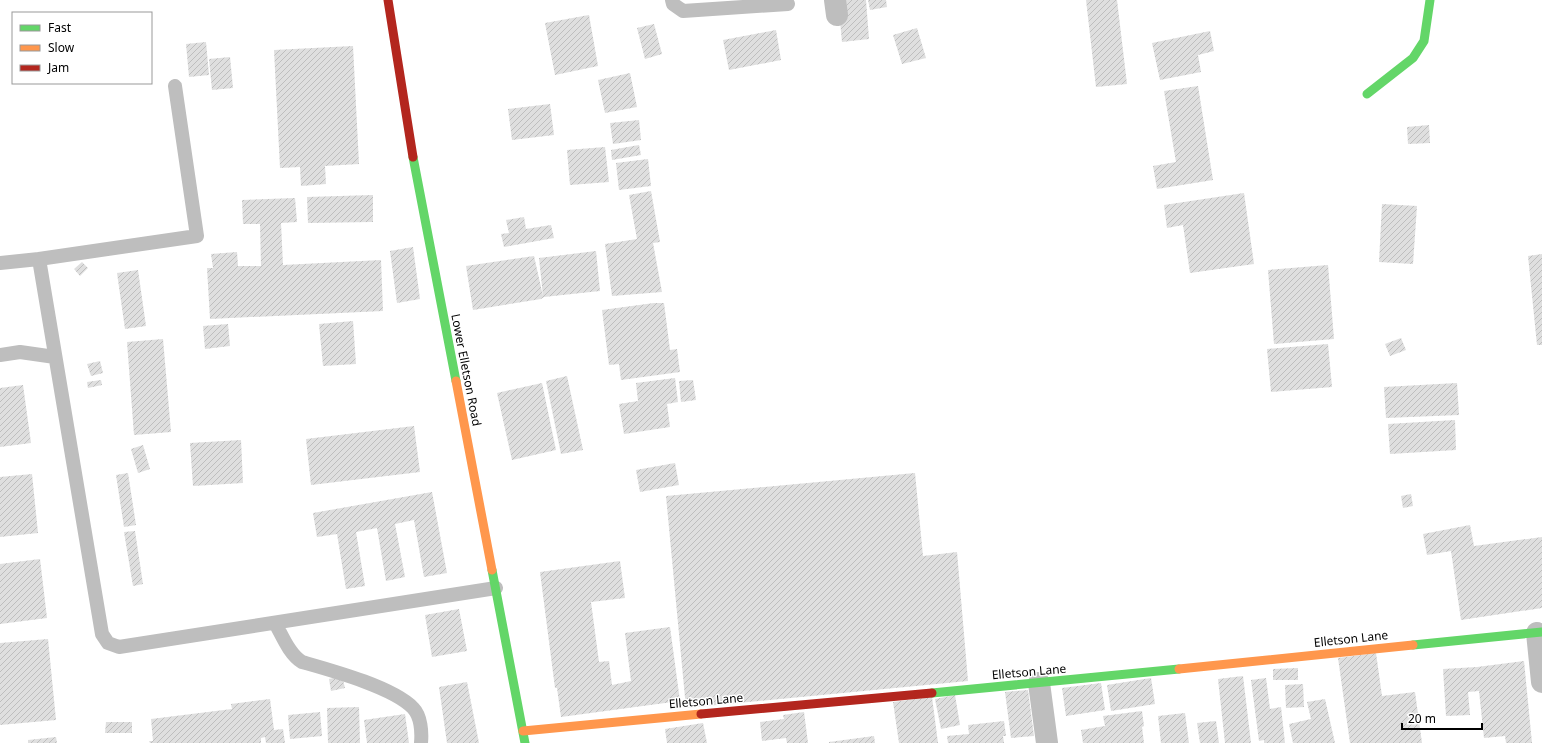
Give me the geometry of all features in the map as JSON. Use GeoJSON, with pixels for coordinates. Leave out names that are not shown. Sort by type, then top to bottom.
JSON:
{"type":"FeatureCollection","features":[{"type":"Feature","properties":{"kind":"street","name":"Lower Elletson Road"},"geometry":{"type":"LineString","coordinates":[[388,0],[416,178],[525,743]]}},
{"type":"Feature","properties":{"kind":"street"},"geometry":{"type":"LineString","coordinates":[[1367,94],[1413,58],[1424,41],[1430,0]]}},
{"type":"Feature","properties":{"kind":"street"},"geometry":{"type":"LineString","coordinates":[[1539,633],[1542,682]]}},
{"type":"Feature","properties":{"kind":"street","name":"Elletson Lane"},"geometry":{"type":"LineString","coordinates":[[523,731],[1039,683],[1539,633]]}},
{"type":"Feature","properties":{"kind":"street"},"geometry":{"type":"LineString","coordinates":[[1039,683],[1047,743]]}},
{"type":"Feature","properties":{"kind":"lane"},"geometry":{"type":"LineString","coordinates":[[672,0],[673,4],[682,11],[788,4]]}},
{"type":"Feature","properties":{"kind":"lane"},"geometry":{"type":"LineString","coordinates":[[0,263],[39,259],[197,236],[175,86]]}},
{"type":"Feature","properties":{"kind":"lane"},"geometry":{"type":"LineString","coordinates":[[39,259],[102,634],[108,643],[119,646],[496,588]]}},
{"type":"Feature","properties":{"kind":"lane"},"geometry":{"type":"LineString","coordinates":[[0,354],[20,352],[55,357]]}},
{"type":"Feature","properties":{"kind":"lane"},"geometry":{"type":"LineString","coordinates":[[275,623],[296,658],[302,662],[380,689],[399,697],[414,708],[420,722],[421,743]]}},
{"type":"Feature","properties":{"kind":"building"},"geometry":{"type":"Polygon","coordinates":[[[838,0],[866,0],[869,39],[842,42],[838,0]]]}},
{"type":"Feature","properties":{"kind":"building"},"geometry":{"type":"Polygon","coordinates":[[[868,0],[886,0],[887,7],[870,10],[868,0]]]}},
{"type":"Feature","properties":{"kind":"building"},"geometry":{"type":"Polygon","coordinates":[[[1086,0],[1117,0],[1127,84],[1096,87],[1086,0]]]}},
{"type":"Feature","properties":{"kind":"building"},"geometry":{"type":"Polygon","coordinates":[[[589,15],[598,66],[555,75],[545,23],[589,15]]]}},
{"type":"Feature","properties":{"kind":"building"},"geometry":{"type":"Polygon","coordinates":[[[654,24],[662,54],[645,59],[637,28],[654,24]]]}},
{"type":"Feature","properties":{"kind":"building"},"geometry":{"type":"Polygon","coordinates":[[[917,28],[926,58],[902,64],[893,35],[917,28]]]}},
{"type":"Feature","properties":{"kind":"building"},"geometry":{"type":"Polygon","coordinates":[[[776,30],[781,60],[729,70],[723,40],[776,30]]]}},
{"type":"Feature","properties":{"kind":"building"},"geometry":{"type":"Polygon","coordinates":[[[1210,31],[1214,51],[1198,55],[1201,72],[1160,80],[1152,43],[1210,31]]]}},
{"type":"Feature","properties":{"kind":"building"},"geometry":{"type":"Polygon","coordinates":[[[206,42],[209,75],[189,77],[186,44],[206,42]]]}},
{"type":"Feature","properties":{"kind":"building"},"geometry":{"type":"Polygon","coordinates":[[[353,46],[359,164],[325,166],[326,184],[301,186],[300,167],[280,168],[274,50],[353,46]]]}},
{"type":"Feature","properties":{"kind":"building"},"geometry":{"type":"Polygon","coordinates":[[[230,57],[233,88],[212,90],[209,59],[230,57]]]}},
{"type":"Feature","properties":{"kind":"building"},"geometry":{"type":"Polygon","coordinates":[[[630,73],[637,107],[605,113],[598,80],[630,73]]]}},
{"type":"Feature","properties":{"kind":"building"},"geometry":{"type":"Polygon","coordinates":[[[1198,86],[1213,180],[1157,189],[1153,166],[1176,162],[1164,91],[1198,86]]]}},
{"type":"Feature","properties":{"kind":"building"},"geometry":{"type":"Polygon","coordinates":[[[550,104],[554,135],[512,140],[508,109],[550,104]]]}},
{"type":"Feature","properties":{"kind":"building"},"geometry":{"type":"Polygon","coordinates":[[[639,120],[641,140],[613,144],[610,123],[639,120]]]}},
{"type":"Feature","properties":{"kind":"building"},"geometry":{"type":"Polygon","coordinates":[[[1429,125],[1430,143],[1408,144],[1407,127],[1429,125]]]}},
{"type":"Feature","properties":{"kind":"building"},"geometry":{"type":"Polygon","coordinates":[[[639,145],[641,155],[612,160],[611,150],[639,145]]]}},
{"type":"Feature","properties":{"kind":"building"},"geometry":{"type":"Polygon","coordinates":[[[605,147],[609,182],[570,185],[567,150],[605,147]]]}},
{"type":"Feature","properties":{"kind":"building"},"geometry":{"type":"Polygon","coordinates":[[[648,159],[651,186],[619,190],[616,163],[648,159]]]}},
{"type":"Feature","properties":{"kind":"building"},"geometry":{"type":"Polygon","coordinates":[[[651,191],[660,242],[653,243],[662,292],[612,296],[605,244],[637,239],[629,195],[651,191]]]}},
{"type":"Feature","properties":{"kind":"building"},"geometry":{"type":"Polygon","coordinates":[[[1244,193],[1254,264],[1190,273],[1183,225],[1167,228],[1164,205],[1244,193]]]}},
{"type":"Feature","properties":{"kind":"building"},"geometry":{"type":"Polygon","coordinates":[[[373,195],[373,222],[308,223],[307,197],[373,195]]]}},
{"type":"Feature","properties":{"kind":"building"},"geometry":{"type":"Polygon","coordinates":[[[295,198],[297,222],[281,223],[283,265],[381,260],[383,311],[210,319],[207,268],[213,268],[211,254],[237,252],[238,266],[261,266],[260,224],[243,224],[242,200],[295,198]]]}},
{"type":"Feature","properties":{"kind":"building"},"geometry":{"type":"Polygon","coordinates":[[[1382,204],[1417,206],[1413,264],[1379,262],[1382,204]]]}},
{"type":"Feature","properties":{"kind":"building"},"geometry":{"type":"Polygon","coordinates":[[[524,217],[526,229],[551,225],[554,238],[504,247],[501,234],[509,233],[506,220],[524,217]]]}},
{"type":"Feature","properties":{"kind":"building"},"geometry":{"type":"Polygon","coordinates":[[[413,247],[420,299],[397,303],[390,251],[413,247]]]}},
{"type":"Feature","properties":{"kind":"building"},"geometry":{"type":"Polygon","coordinates":[[[596,251],[600,291],[544,297],[541,299],[473,310],[466,266],[534,256],[543,296],[539,258],[596,251]]]}},
{"type":"Feature","properties":{"kind":"building"},"geometry":{"type":"Polygon","coordinates":[[[1542,254],[1542,345],[1537,345],[1528,256],[1542,254]]]}},
{"type":"Feature","properties":{"kind":"building"},"geometry":{"type":"Polygon","coordinates":[[[82,262],[88,268],[80,276],[74,269],[82,262]]]}},
{"type":"Feature","properties":{"kind":"building"},"geometry":{"type":"Polygon","coordinates":[[[1328,265],[1334,339],[1274,344],[1268,270],[1328,265]]]}},
{"type":"Feature","properties":{"kind":"building"},"geometry":{"type":"Polygon","coordinates":[[[138,270],[146,326],[125,329],[117,273],[138,270]]]}},
{"type":"Feature","properties":{"kind":"building"},"geometry":{"type":"Polygon","coordinates":[[[664,303],[670,350],[677,349],[680,372],[621,380],[619,364],[609,365],[602,310],[664,303]]]}},
{"type":"Feature","properties":{"kind":"building"},"geometry":{"type":"Polygon","coordinates":[[[353,321],[356,364],[323,366],[319,324],[353,321]]]}},
{"type":"Feature","properties":{"kind":"building"},"geometry":{"type":"Polygon","coordinates":[[[228,324],[230,346],[205,349],[203,326],[228,324]]]}},
{"type":"Feature","properties":{"kind":"building"},"geometry":{"type":"Polygon","coordinates":[[[1401,338],[1406,350],[1390,356],[1385,344],[1401,338]]]}},
{"type":"Feature","properties":{"kind":"building"},"geometry":{"type":"Polygon","coordinates":[[[163,339],[171,432],[134,435],[127,342],[163,339]]]}},
{"type":"Feature","properties":{"kind":"building"},"geometry":{"type":"Polygon","coordinates":[[[1328,344],[1332,387],[1271,392],[1267,349],[1328,344]]]}},
{"type":"Feature","properties":{"kind":"building"},"geometry":{"type":"Polygon","coordinates":[[[100,361],[103,373],[91,376],[87,364],[100,361]]]}},
{"type":"Feature","properties":{"kind":"building"},"geometry":{"type":"Polygon","coordinates":[[[567,376],[583,450],[561,454],[546,381],[567,376]]]}},
{"type":"Feature","properties":{"kind":"building"},"geometry":{"type":"Polygon","coordinates":[[[675,378],[678,402],[667,404],[670,427],[624,434],[619,404],[638,401],[636,383],[675,378]]]}},
{"type":"Feature","properties":{"kind":"building"},"geometry":{"type":"Polygon","coordinates":[[[101,380],[102,385],[88,388],[87,382],[101,380]]]}},
{"type":"Feature","properties":{"kind":"building"},"geometry":{"type":"Polygon","coordinates":[[[693,380],[696,400],[681,402],[679,381],[693,380]]]}},
{"type":"Feature","properties":{"kind":"building"},"geometry":{"type":"Polygon","coordinates":[[[542,383],[556,450],[512,460],[497,393],[542,383]]]}},
{"type":"Feature","properties":{"kind":"building"},"geometry":{"type":"Polygon","coordinates":[[[1457,383],[1459,415],[1386,418],[1384,387],[1457,383]]]}},
{"type":"Feature","properties":{"kind":"building"},"geometry":{"type":"Polygon","coordinates":[[[23,385],[31,443],[0,447],[0,388],[23,385]]]}},
{"type":"Feature","properties":{"kind":"building"},"geometry":{"type":"Polygon","coordinates":[[[1455,420],[1456,450],[1390,454],[1388,424],[1455,420]]]}},
{"type":"Feature","properties":{"kind":"building"},"geometry":{"type":"Polygon","coordinates":[[[414,426],[420,472],[311,485],[306,439],[414,426]]]}},
{"type":"Feature","properties":{"kind":"building"},"geometry":{"type":"Polygon","coordinates":[[[241,440],[243,483],[193,486],[190,443],[241,440]]]}},
{"type":"Feature","properties":{"kind":"building"},"geometry":{"type":"Polygon","coordinates":[[[143,445],[150,469],[138,473],[131,449],[143,445]]]}},
{"type":"Feature","properties":{"kind":"building"},"geometry":{"type":"Polygon","coordinates":[[[675,463],[679,485],[640,492],[636,470],[675,463]]]}},
{"type":"Feature","properties":{"kind":"building"},"geometry":{"type":"Polygon","coordinates":[[[128,473],[136,525],[124,527],[116,475],[128,473]]]}},
{"type":"Feature","properties":{"kind":"building"},"geometry":{"type":"Polygon","coordinates":[[[915,473],[923,556],[957,552],[968,681],[686,708],[666,496],[915,473]]]}},
{"type":"Feature","properties":{"kind":"building"},"geometry":{"type":"Polygon","coordinates":[[[32,474],[38,533],[0,537],[0,477],[32,474]]]}},
{"type":"Feature","properties":{"kind":"building"},"geometry":{"type":"Polygon","coordinates":[[[432,492],[447,573],[424,577],[414,520],[395,524],[405,577],[386,581],[377,528],[356,532],[365,586],[346,589],[337,534],[317,537],[313,513],[432,492]]]}},
{"type":"Feature","properties":{"kind":"building"},"geometry":{"type":"Polygon","coordinates":[[[1411,494],[1413,506],[1403,508],[1401,496],[1411,494]]]}},
{"type":"Feature","properties":{"kind":"building"},"geometry":{"type":"Polygon","coordinates":[[[1470,525],[1474,546],[1542,537],[1542,608],[1461,620],[1451,551],[1427,555],[1423,534],[1470,525]]]}},
{"type":"Feature","properties":{"kind":"building"},"geometry":{"type":"Polygon","coordinates":[[[135,531],[143,584],[133,586],[124,532],[135,531]]]}},
{"type":"Feature","properties":{"kind":"building"},"geometry":{"type":"Polygon","coordinates":[[[40,559],[47,618],[0,624],[0,564],[40,559]]]}},
{"type":"Feature","properties":{"kind":"building"},"geometry":{"type":"Polygon","coordinates":[[[620,561],[625,598],[591,602],[599,662],[609,661],[612,685],[631,681],[625,633],[670,627],[680,701],[561,717],[557,688],[555,688],[540,572],[620,561]]]}},
{"type":"Feature","properties":{"kind":"building"},"geometry":{"type":"Polygon","coordinates":[[[459,609],[467,651],[432,657],[425,615],[459,609]]]}},
{"type":"Feature","properties":{"kind":"building"},"geometry":{"type":"Polygon","coordinates":[[[48,639],[56,720],[0,725],[0,643],[48,639]]]}},
{"type":"Feature","properties":{"kind":"building"},"geometry":{"type":"Polygon","coordinates":[[[1376,653],[1382,696],[1415,692],[1422,743],[1350,743],[1338,658],[1376,653]]]}},
{"type":"Feature","properties":{"kind":"building"},"geometry":{"type":"Polygon","coordinates":[[[1524,661],[1532,743],[1506,743],[1505,736],[1484,738],[1479,691],[1468,692],[1470,715],[1446,716],[1443,669],[1477,667],[1524,661]]]}},
{"type":"Feature","properties":{"kind":"building"},"geometry":{"type":"Polygon","coordinates":[[[1298,668],[1298,680],[1273,680],[1273,669],[1298,668]]]}},
{"type":"Feature","properties":{"kind":"building"},"geometry":{"type":"Polygon","coordinates":[[[342,676],[345,688],[331,691],[329,679],[342,676]]]}},
{"type":"Feature","properties":{"kind":"building"},"geometry":{"type":"Polygon","coordinates":[[[1243,676],[1251,743],[1225,743],[1218,679],[1243,676]]]}},
{"type":"Feature","properties":{"kind":"building"},"geometry":{"type":"Polygon","coordinates":[[[1151,678],[1155,704],[1111,711],[1107,685],[1151,678]]]}},
{"type":"Feature","properties":{"kind":"building"},"geometry":{"type":"Polygon","coordinates":[[[1266,678],[1270,709],[1281,707],[1285,743],[1264,743],[1264,740],[1259,741],[1251,680],[1266,678]]]}},
{"type":"Feature","properties":{"kind":"building"},"geometry":{"type":"Polygon","coordinates":[[[467,682],[479,743],[447,743],[439,687],[467,682]]]}},
{"type":"Feature","properties":{"kind":"building"},"geometry":{"type":"Polygon","coordinates":[[[1101,683],[1105,710],[1066,716],[1062,688],[1101,683]]]}},
{"type":"Feature","properties":{"kind":"building"},"geometry":{"type":"Polygon","coordinates":[[[1303,684],[1304,707],[1286,708],[1285,685],[1303,684]]]}},
{"type":"Feature","properties":{"kind":"building"},"geometry":{"type":"Polygon","coordinates":[[[1028,690],[1034,736],[1011,738],[1005,692],[1028,690]]]}},
{"type":"Feature","properties":{"kind":"building"},"geometry":{"type":"Polygon","coordinates":[[[955,695],[960,725],[941,729],[935,699],[955,695]]]}},
{"type":"Feature","properties":{"kind":"building"},"geometry":{"type":"Polygon","coordinates":[[[932,697],[938,743],[899,743],[893,702],[932,697]]]}},
{"type":"Feature","properties":{"kind":"building"},"geometry":{"type":"Polygon","coordinates":[[[270,699],[274,730],[283,729],[285,743],[266,743],[265,737],[261,738],[261,743],[150,743],[149,741],[153,741],[151,719],[232,709],[231,704],[270,699]]]}},
{"type":"Feature","properties":{"kind":"building"},"geometry":{"type":"Polygon","coordinates":[[[1325,699],[1335,743],[1293,743],[1289,724],[1311,719],[1307,702],[1325,699]]]}},
{"type":"Feature","properties":{"kind":"building"},"geometry":{"type":"Polygon","coordinates":[[[359,707],[360,743],[328,743],[327,708],[359,707]]]}},
{"type":"Feature","properties":{"kind":"building"},"geometry":{"type":"Polygon","coordinates":[[[1142,711],[1144,743],[1083,743],[1081,730],[1105,726],[1103,716],[1142,711]]]}},
{"type":"Feature","properties":{"kind":"building"},"geometry":{"type":"Polygon","coordinates":[[[320,712],[322,736],[290,739],[288,715],[320,712]]]}},
{"type":"Feature","properties":{"kind":"building"},"geometry":{"type":"Polygon","coordinates":[[[804,712],[808,743],[787,743],[786,738],[762,741],[760,722],[784,719],[783,715],[804,712]]]}},
{"type":"Feature","properties":{"kind":"building"},"geometry":{"type":"Polygon","coordinates":[[[1185,713],[1189,743],[1161,743],[1158,716],[1185,713]]]}},
{"type":"Feature","properties":{"kind":"building"},"geometry":{"type":"Polygon","coordinates":[[[405,714],[409,743],[367,743],[364,720],[405,714]]]}},
{"type":"Feature","properties":{"kind":"building"},"geometry":{"type":"Polygon","coordinates":[[[1004,721],[1006,736],[1003,736],[1004,743],[948,743],[947,736],[969,734],[968,725],[1004,721]]]}},
{"type":"Feature","properties":{"kind":"building"},"geometry":{"type":"Polygon","coordinates":[[[1216,721],[1219,743],[1200,743],[1197,723],[1216,721]]]}},
{"type":"Feature","properties":{"kind":"building"},"geometry":{"type":"Polygon","coordinates":[[[106,722],[132,722],[132,733],[105,733],[106,722]]]}},
{"type":"Feature","properties":{"kind":"building"},"geometry":{"type":"Polygon","coordinates":[[[703,723],[707,743],[667,743],[665,729],[703,723]]]}},
{"type":"Feature","properties":{"kind":"building"},"geometry":{"type":"Polygon","coordinates":[[[874,736],[875,743],[829,743],[829,742],[874,736]]]}},
{"type":"Feature","properties":{"kind":"building"},"geometry":{"type":"Polygon","coordinates":[[[56,737],[57,743],[28,743],[28,740],[56,737]]]}},
{"type":"Feature","properties":{"kind":"traffic: fast"},"geometry":{"type":"LineString","coordinates":[[1367,94],[1413,58],[1424,41],[1430,0]]}},
{"type":"Feature","properties":{"kind":"traffic: fast"},"geometry":{"type":"LineString","coordinates":[[413,157],[456,381]]}},
{"type":"Feature","properties":{"kind":"traffic: fast"},"geometry":{"type":"LineString","coordinates":[[492,570],[525,743]]}},
{"type":"Feature","properties":{"kind":"traffic: fast"},"geometry":{"type":"LineString","coordinates":[[1413,645],[1542,632]]}},
{"type":"Feature","properties":{"kind":"traffic: fast"},"geometry":{"type":"LineString","coordinates":[[932,693],[1179,669]]}},
{"type":"Feature","properties":{"kind":"traffic: slow"},"geometry":{"type":"LineString","coordinates":[[456,381],[492,570]]}},
{"type":"Feature","properties":{"kind":"traffic: slow"},"geometry":{"type":"LineString","coordinates":[[1179,669],[1413,645]]}},
{"type":"Feature","properties":{"kind":"traffic: slow"},"geometry":{"type":"LineString","coordinates":[[523,731],[701,714]]}},
{"type":"Feature","properties":{"kind":"traffic: jam"},"geometry":{"type":"LineString","coordinates":[[388,0],[413,157]]}},
{"type":"Feature","properties":{"kind":"traffic: jam"},"geometry":{"type":"LineString","coordinates":[[701,714],[932,693]]}}]}
